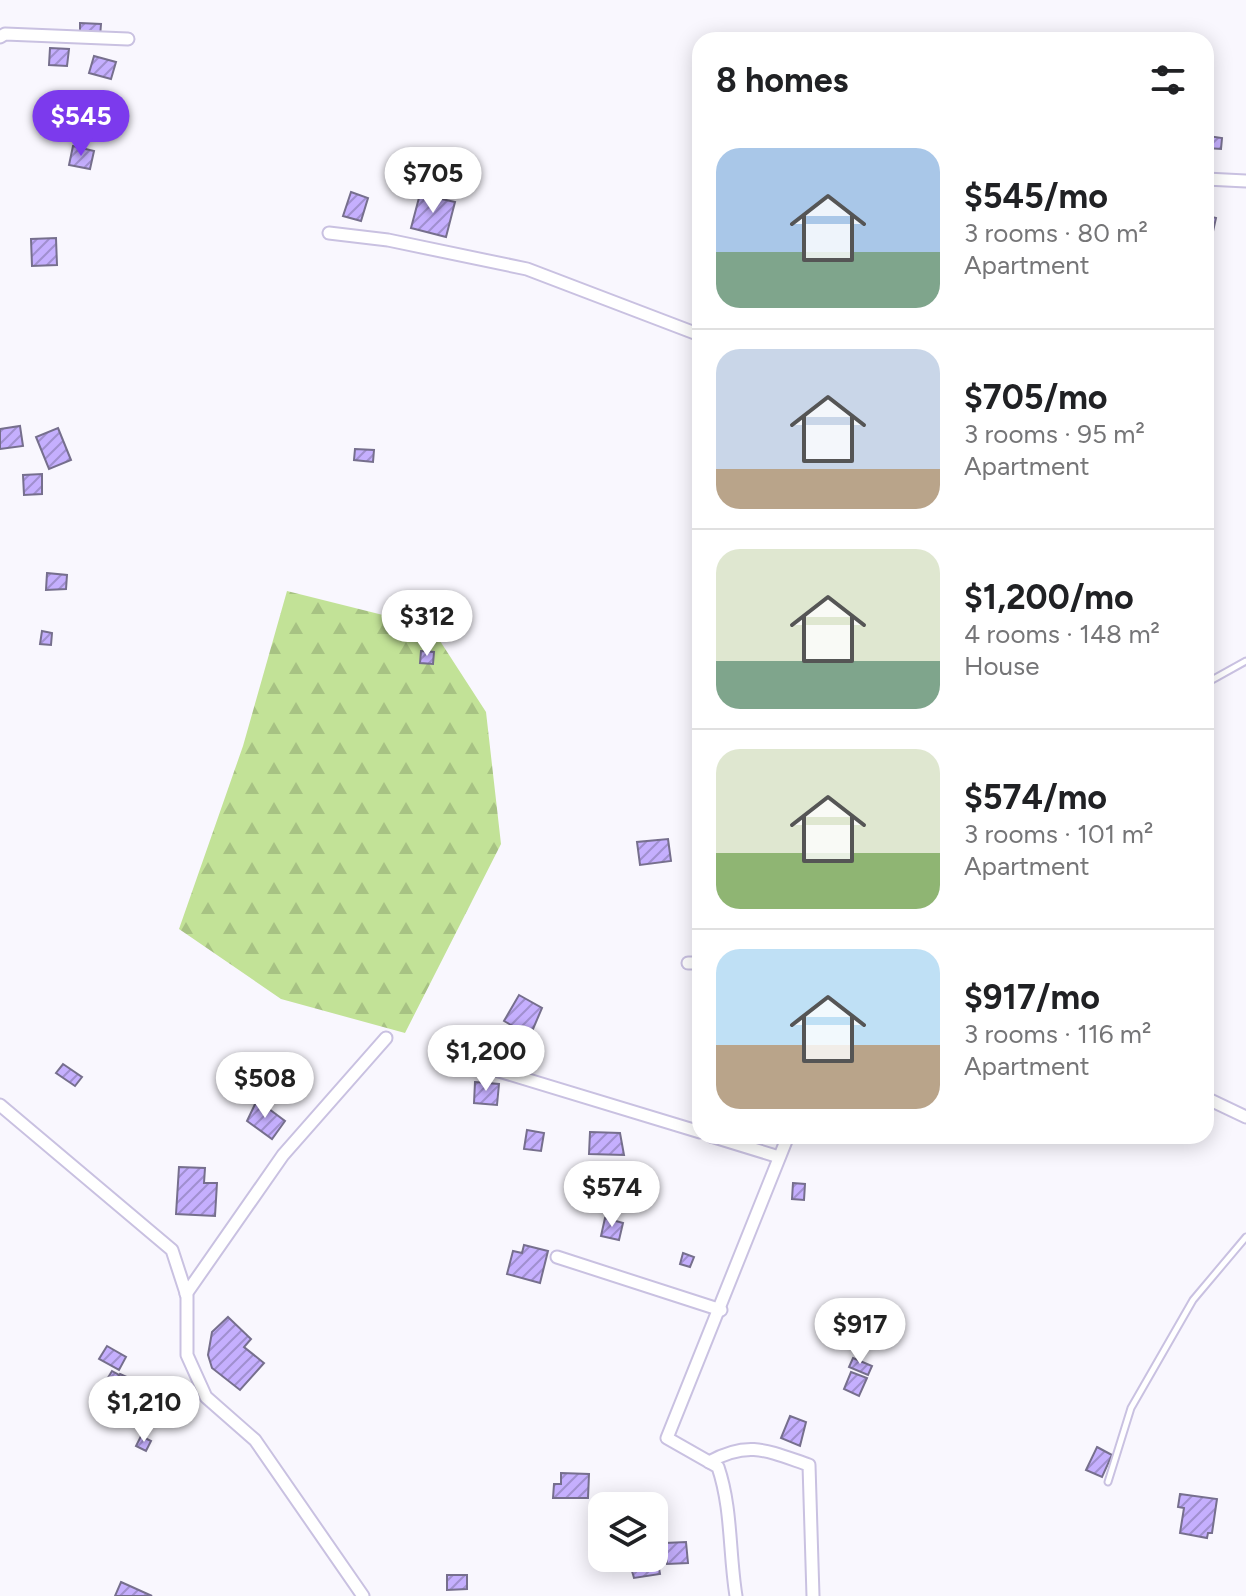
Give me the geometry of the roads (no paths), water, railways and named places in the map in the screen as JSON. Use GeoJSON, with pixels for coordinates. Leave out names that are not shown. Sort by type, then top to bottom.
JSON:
{"type":"FeatureCollection","features":[{"type":"Feature","properties":{"kind":"street"},"geometry":{"type":"LineString","coordinates":[[0,37],[5,34],[128,39]]}},
{"type":"Feature","properties":{"kind":"street"},"geometry":{"type":"LineString","coordinates":[[1214,179],[1246,181]]}},
{"type":"Feature","properties":{"kind":"street"},"geometry":{"type":"LineString","coordinates":[[329,233],[388,240],[527,269],[692,332]]}},
{"type":"Feature","properties":{"kind":"street"},"geometry":{"type":"LineString","coordinates":[[186,1294],[283,1155],[386,1038]]}},
{"type":"Feature","properties":{"kind":"street"},"geometry":{"type":"LineString","coordinates":[[489,1068],[692,1130]]}},
{"type":"Feature","properties":{"kind":"street"},"geometry":{"type":"LineString","coordinates":[[1214,1102],[1246,1117]]}},
{"type":"Feature","properties":{"kind":"street"},"geometry":{"type":"LineString","coordinates":[[0,1105],[172,1250],[186,1294],[187,1355],[206,1397],[255,1440],[363,1596]]}},
{"type":"Feature","properties":{"kind":"street"},"geometry":{"type":"LineString","coordinates":[[737,1144],[779,1157]]}},
{"type":"Feature","properties":{"kind":"street"},"geometry":{"type":"LineString","coordinates":[[736,1596],[729,1555],[727,1494],[718,1467],[667,1438],[721,1310],[785,1144]]}},
{"type":"Feature","properties":{"kind":"street"},"geometry":{"type":"LineString","coordinates":[[557,1257],[721,1310]]}},
{"type":"Feature","properties":{"kind":"street"},"geometry":{"type":"LineString","coordinates":[[709,1462],[733,1449],[768,1451],[809,1465],[813,1596]]}},
{"type":"Feature","properties":{"kind":"lane"},"geometry":{"type":"LineString","coordinates":[[1214,679],[1246,661]]}},
{"type":"Feature","properties":{"kind":"lane"},"geometry":{"type":"LineString","coordinates":[[1108,1482],[1131,1408],[1193,1300],[1246,1237]]}}]}
